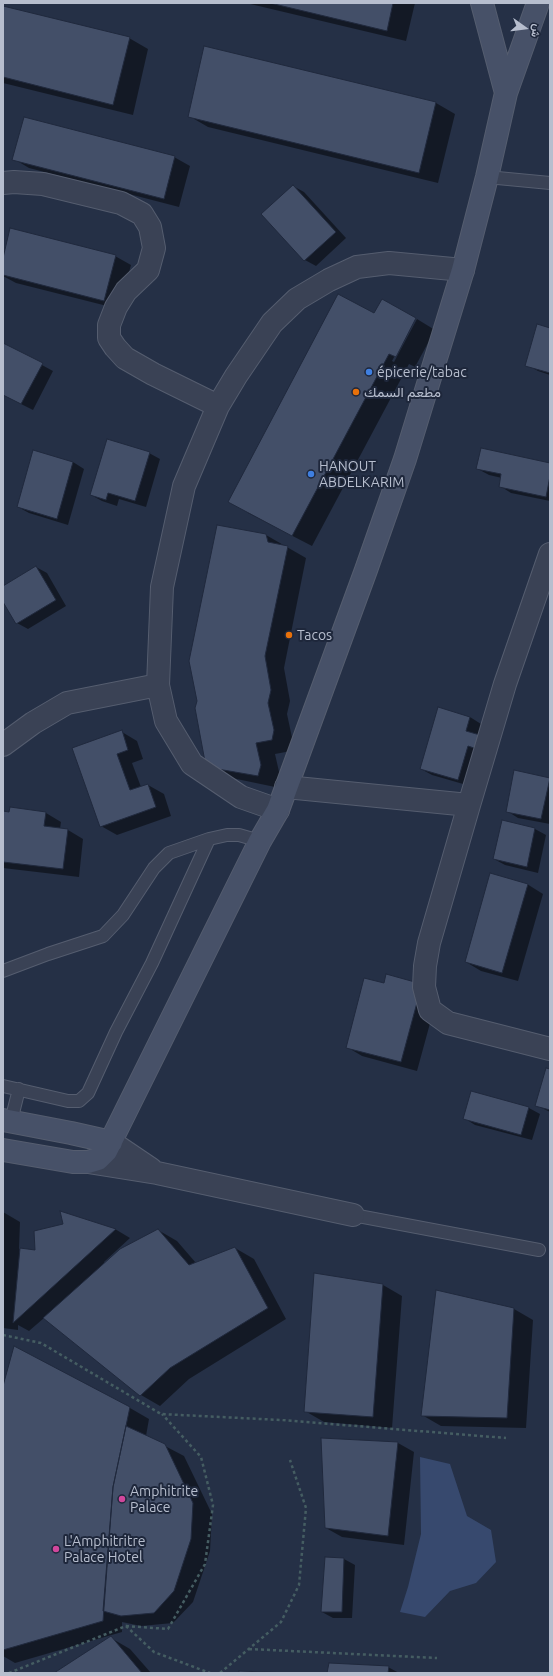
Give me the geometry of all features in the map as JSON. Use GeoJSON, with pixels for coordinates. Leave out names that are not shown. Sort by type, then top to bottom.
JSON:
{"type":"FeatureCollection","features":[{"type":"Feature","properties":{"kind":"street"},"geometry":{"type":"LineString","coordinates":[[482,3],[506,93]]}},
{"type":"Feature","properties":{"kind":"street"},"geometry":{"type":"LineString","coordinates":[[88,1162],[98,1159],[106,1151],[111,1142],[260,840],[278,810],[405,459],[463,270],[487,177],[506,93],[538,3]]}},
{"type":"Feature","properties":{"kind":"street"},"geometry":{"type":"LineString","coordinates":[[3,183],[14,182],[43,184],[121,203],[142,214],[150,227],[154,248],[148,270],[126,291],[116,307],[109,325],[109,338],[125,358],[153,374],[218,406]]}},
{"type":"Feature","properties":{"kind":"street"},"geometry":{"type":"LineString","coordinates":[[278,810],[241,797],[192,764],[166,721],[158,685],[162,587],[184,486],[218,406],[236,376],[272,323],[297,299],[329,280],[357,267],[389,263],[463,270]]}},
{"type":"Feature","properties":{"kind":"street"},"geometry":{"type":"LineString","coordinates":[[550,554],[505,684],[469,804],[429,943],[426,958],[424,987],[430,1010],[448,1023],[550,1049]]}},
{"type":"Feature","properties":{"kind":"street"},"geometry":{"type":"LineString","coordinates":[[3,745],[33,723],[67,703],[158,685]]}},
{"type":"Feature","properties":{"kind":"street"},"geometry":{"type":"LineString","coordinates":[[286,787],[469,804]]}},
{"type":"Feature","properties":{"kind":"street"},"geometry":{"type":"LineString","coordinates":[[7,1120],[111,1142],[157,1172]]}},
{"type":"Feature","properties":{"kind":"street"},"geometry":{"type":"LineString","coordinates":[[3,1150],[73,1162],[88,1162],[157,1172],[353,1216]]}},
{"type":"Feature","properties":{"kind":"lane"},"geometry":{"type":"LineString","coordinates":[[487,177],[550,183]]}},
{"type":"Feature","properties":{"kind":"lane"},"geometry":{"type":"LineString","coordinates":[[3,971],[103,936],[123,915],[154,868],[169,853],[209,839],[227,835],[239,835],[260,840]]}},
{"type":"Feature","properties":{"kind":"lane"},"geometry":{"type":"LineString","coordinates":[[3,1086],[68,1101],[80,1101],[88,1093],[116,1032],[155,956],[209,839]]}},
{"type":"Feature","properties":{"kind":"lane"},"geometry":{"type":"LineString","coordinates":[[7,1120],[19,1089]]}},
{"type":"Feature","properties":{"kind":"lane"},"geometry":{"type":"LineString","coordinates":[[353,1216],[539,1250]]}},
{"type":"Feature","properties":{"kind":"path"},"geometry":{"type":"LineString","coordinates":[[3,1335],[41,1342],[161,1414],[201,1457],[213,1505],[205,1564],[168,1629],[126,1626],[9,1673]]}},
{"type":"Feature","properties":{"kind":"path"},"geometry":{"type":"LineString","coordinates":[[161,1414],[281,1420],[506,1438]]}},
{"type":"Feature","properties":{"kind":"path"},"geometry":{"type":"LineString","coordinates":[[220,1673],[281,1622],[298,1586],[306,1508],[290,1460]]}},
{"type":"Feature","properties":{"kind":"path"},"geometry":{"type":"LineString","coordinates":[[126,1626],[154,1652],[210,1673]]}},
{"type":"Feature","properties":{"kind":"path"},"geometry":{"type":"LineString","coordinates":[[249,1649],[437,1658]]}},
{"type":"Feature","properties":{"kind":"water"},"geometry":{"type":"Polygon","coordinates":[[[420,1457],[450,1464],[467,1516],[491,1530],[496,1562],[476,1583],[450,1591],[425,1617],[400,1612],[408,1587],[421,1534],[420,1457]]]}},
{"type":"Feature","properties":{"kind":"building"},"geometry":{"type":"Polygon","coordinates":[[[270,3],[393,3],[387,31],[270,3]]]}},
{"type":"Feature","properties":{"kind":"building"},"geometry":{"type":"Polygon","coordinates":[[[3,6],[130,37],[113,105],[3,77],[3,6]]]}},
{"type":"Feature","properties":{"kind":"building"},"geometry":{"type":"Polygon","coordinates":[[[204,46],[436,102],[419,173],[188,117],[204,46]]]}},
{"type":"Feature","properties":{"kind":"building"},"geometry":{"type":"Polygon","coordinates":[[[24,117],[175,156],[164,199],[12,160],[24,117]]]}},
{"type":"Feature","properties":{"kind":"building"},"geometry":{"type":"Polygon","coordinates":[[[293,185],[336,232],[304,261],[261,214],[293,185]]]}},
{"type":"Feature","properties":{"kind":"building"},"geometry":{"type":"Polygon","coordinates":[[[10,228],[116,255],[104,301],[3,275],[3,258],[10,228]]]}},
{"type":"Feature","properties":{"kind":"building"},"geometry":{"type":"Polygon","coordinates":[[[338,294],[374,313],[382,299],[416,318],[396,357],[389,354],[292,536],[228,502],[338,294]]]}},
{"type":"Feature","properties":{"kind":"building"},"geometry":{"type":"Polygon","coordinates":[[[537,324],[550,328],[550,373],[525,366],[537,324]]]}},
{"type":"Feature","properties":{"kind":"building"},"geometry":{"type":"Polygon","coordinates":[[[3,343],[43,363],[21,404],[3,395],[3,343]]]}},
{"type":"Feature","properties":{"kind":"building"},"geometry":{"type":"Polygon","coordinates":[[[107,439],[150,452],[135,501],[108,493],[106,500],[90,495],[107,439]]]}},
{"type":"Feature","properties":{"kind":"building"},"geometry":{"type":"Polygon","coordinates":[[[481,448],[550,463],[550,476],[546,497],[499,487],[501,474],[476,469],[481,448]]]}},
{"type":"Feature","properties":{"kind":"building"},"geometry":{"type":"Polygon","coordinates":[[[33,450],[73,462],[57,519],[17,507],[33,450]]]}},
{"type":"Feature","properties":{"kind":"building"},"geometry":{"type":"Polygon","coordinates":[[[217,525],[266,534],[268,542],[288,546],[265,656],[271,690],[268,703],[274,730],[272,740],[256,743],[261,765],[258,776],[206,767],[195,708],[197,701],[189,661],[217,525]]]}},
{"type":"Feature","properties":{"kind":"building"},"geometry":{"type":"Polygon","coordinates":[[[36,566],[56,600],[16,624],[3,602],[3,586],[36,566]]]}},
{"type":"Feature","properties":{"kind":"building"},"geometry":{"type":"Polygon","coordinates":[[[438,707],[470,717],[466,731],[487,737],[483,751],[468,746],[458,780],[420,769],[438,707]]]}},
{"type":"Feature","properties":{"kind":"building"},"geometry":{"type":"Polygon","coordinates":[[[122,730],[128,750],[117,754],[130,790],[148,784],[156,807],[100,827],[72,748],[122,730]]]}},
{"type":"Feature","properties":{"kind":"building"},"geometry":{"type":"Polygon","coordinates":[[[514,770],[550,778],[541,819],[506,812],[514,770]]]}},
{"type":"Feature","properties":{"kind":"building"},"geometry":{"type":"Polygon","coordinates":[[[10,807],[46,812],[44,826],[68,829],[63,869],[3,862],[3,811],[9,812],[10,807]]]}},
{"type":"Feature","properties":{"kind":"building"},"geometry":{"type":"Polygon","coordinates":[[[502,820],[535,828],[527,867],[493,859],[502,820]]]}},
{"type":"Feature","properties":{"kind":"building"},"geometry":{"type":"Polygon","coordinates":[[[490,873],[528,884],[502,973],[465,962],[490,873]]]}},
{"type":"Feature","properties":{"kind":"building"},"geometry":{"type":"Polygon","coordinates":[[[386,974],[422,984],[401,1062],[346,1048],[364,978],[384,983],[386,974]]]}},
{"type":"Feature","properties":{"kind":"building"},"geometry":{"type":"Polygon","coordinates":[[[546,1068],[550,1069],[550,1110],[535,1106],[546,1068]]]}},
{"type":"Feature","properties":{"kind":"building"},"geometry":{"type":"Polygon","coordinates":[[[471,1091],[529,1107],[521,1135],[463,1119],[471,1091]]]}},
{"type":"Feature","properties":{"kind":"building"},"geometry":{"type":"Polygon","coordinates":[[[60,1211],[116,1229],[13,1323],[20,1248],[35,1250],[34,1231],[63,1224],[60,1211]]]}},
{"type":"Feature","properties":{"kind":"building"},"geometry":{"type":"Polygon","coordinates":[[[158,1229],[189,1265],[235,1247],[268,1308],[170,1368],[140,1396],[43,1318],[120,1249],[158,1229]]]}},
{"type":"Feature","properties":{"kind":"building"},"geometry":{"type":"Polygon","coordinates":[[[314,1273],[383,1284],[373,1417],[304,1412],[314,1273]]]}},
{"type":"Feature","properties":{"kind":"building"},"geometry":{"type":"Polygon","coordinates":[[[436,1290],[514,1308],[507,1418],[421,1416],[436,1290]]]}},
{"type":"Feature","properties":{"kind":"building","name":"L'Amphitritre Palace Hotel"},"geometry":{"type":"Polygon","coordinates":[[[14,1346],[130,1407],[113,1487],[103,1621],[3,1650],[3,1386],[14,1346]]]}},
{"type":"Feature","properties":{"kind":"building"},"geometry":{"type":"Polygon","coordinates":[[[126,1426],[165,1444],[193,1503],[191,1539],[174,1591],[154,1613],[121,1616],[103,1611],[113,1487],[126,1426]]]}},
{"type":"Feature","properties":{"kind":"building"},"geometry":{"type":"Polygon","coordinates":[[[321,1438],[398,1442],[388,1536],[325,1528],[321,1438]]]}},
{"type":"Feature","properties":{"kind":"building"},"geometry":{"type":"Polygon","coordinates":[[[325,1557],[344,1558],[342,1612],[321,1612],[325,1557]]]}},
{"type":"Feature","properties":{"kind":"building"},"geometry":{"type":"Polygon","coordinates":[[[111,1636],[142,1673],[54,1673],[111,1636]]]}},
{"type":"Feature","properties":{"kind":"building"},"geometry":{"type":"Polygon","coordinates":[[[329,1663],[389,1666],[388,1673],[327,1673],[329,1663]]]}},
{"type":"Feature","properties":{"kind":"building"},"geometry":{"type":"Polygon","coordinates":[[[239,1671],[289,1673],[239,1673],[239,1671]]]}},
{"type":"Feature","properties":{"kind":"place","name":"épicerie/tabac"},"geometry":{"type":"Point","coordinates":[369,372]}},
{"type":"Feature","properties":{"kind":"place","name":"مطعم السمك"},"geometry":{"type":"Point","coordinates":[356,392]}},
{"type":"Feature","properties":{"kind":"place","name":"HANOUT ABDELKARIM"},"geometry":{"type":"Point","coordinates":[311,474]}},
{"type":"Feature","properties":{"kind":"place","name":"Tacos"},"geometry":{"type":"Point","coordinates":[289,635]}},
{"type":"Feature","properties":{"kind":"place","name":"Amphitrite Palace"},"geometry":{"type":"Point","coordinates":[122,1499]}},
{"type":"Feature","properties":{"kind":"place","name":"L'Amphitritre Palace Hotel"},"geometry":{"type":"Point","coordinates":[56,1549]}}]}
